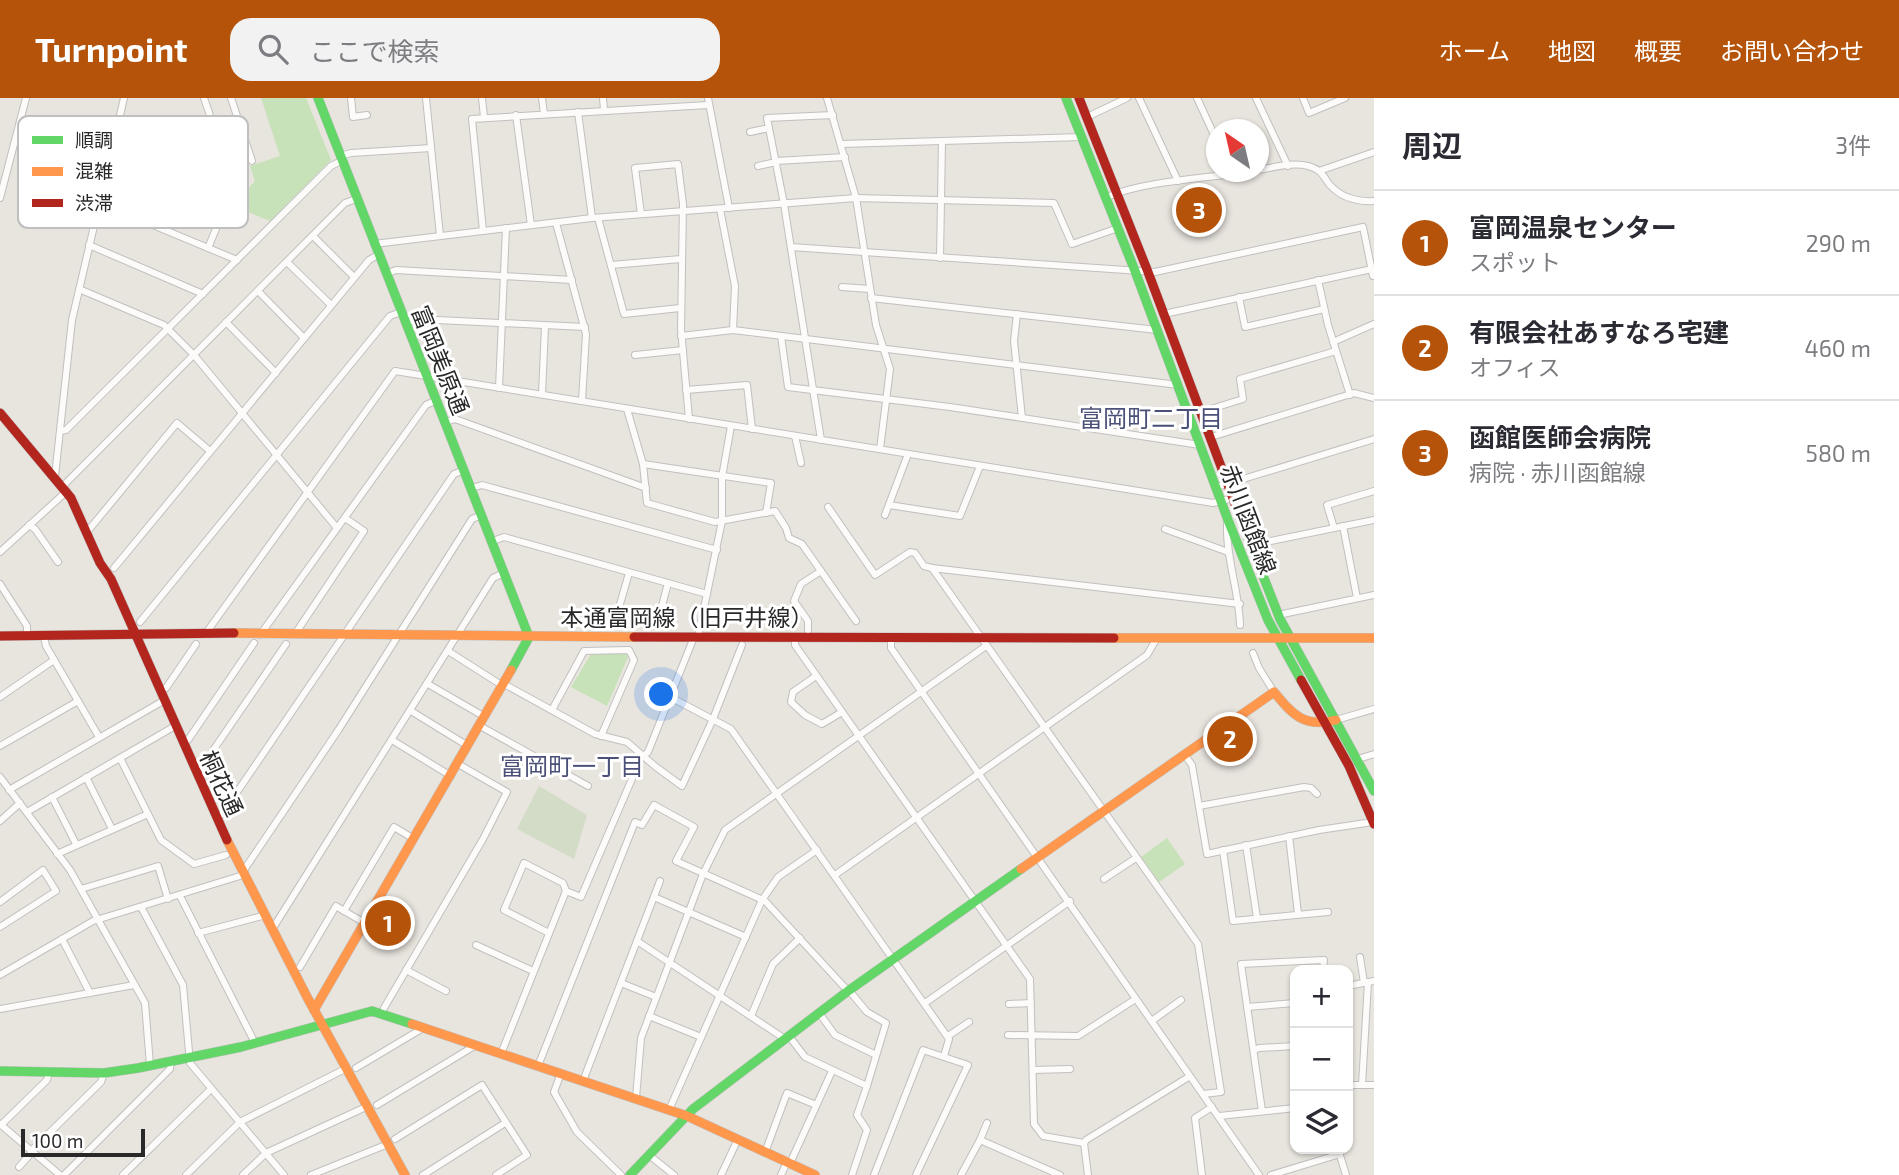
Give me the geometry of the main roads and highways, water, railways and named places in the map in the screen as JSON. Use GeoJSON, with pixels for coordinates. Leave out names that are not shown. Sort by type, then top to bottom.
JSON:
{"type":"FeatureCollection","features":[{"type":"Feature","properties":{"kind":"place","name":"函館医師会病院"},"geometry":{"type":"Point","coordinates":[1199,210]}},
{"type":"Feature","properties":{"kind":"place","name":"有限会社あすなろ宅建"},"geometry":{"type":"Point","coordinates":[1230,739]}},
{"type":"Feature","properties":{"kind":"place","name":"富岡温泉センター"},"geometry":{"type":"Point","coordinates":[388,923]}},
{"type":"Feature","properties":{"kind":"district","name":"富岡町二丁目"},"geometry":{"type":"Point","coordinates":[1151,417]}},
{"type":"Feature","properties":{"kind":"district","name":"富岡町一丁目"},"geometry":{"type":"Point","coordinates":[572,765]}}]}
